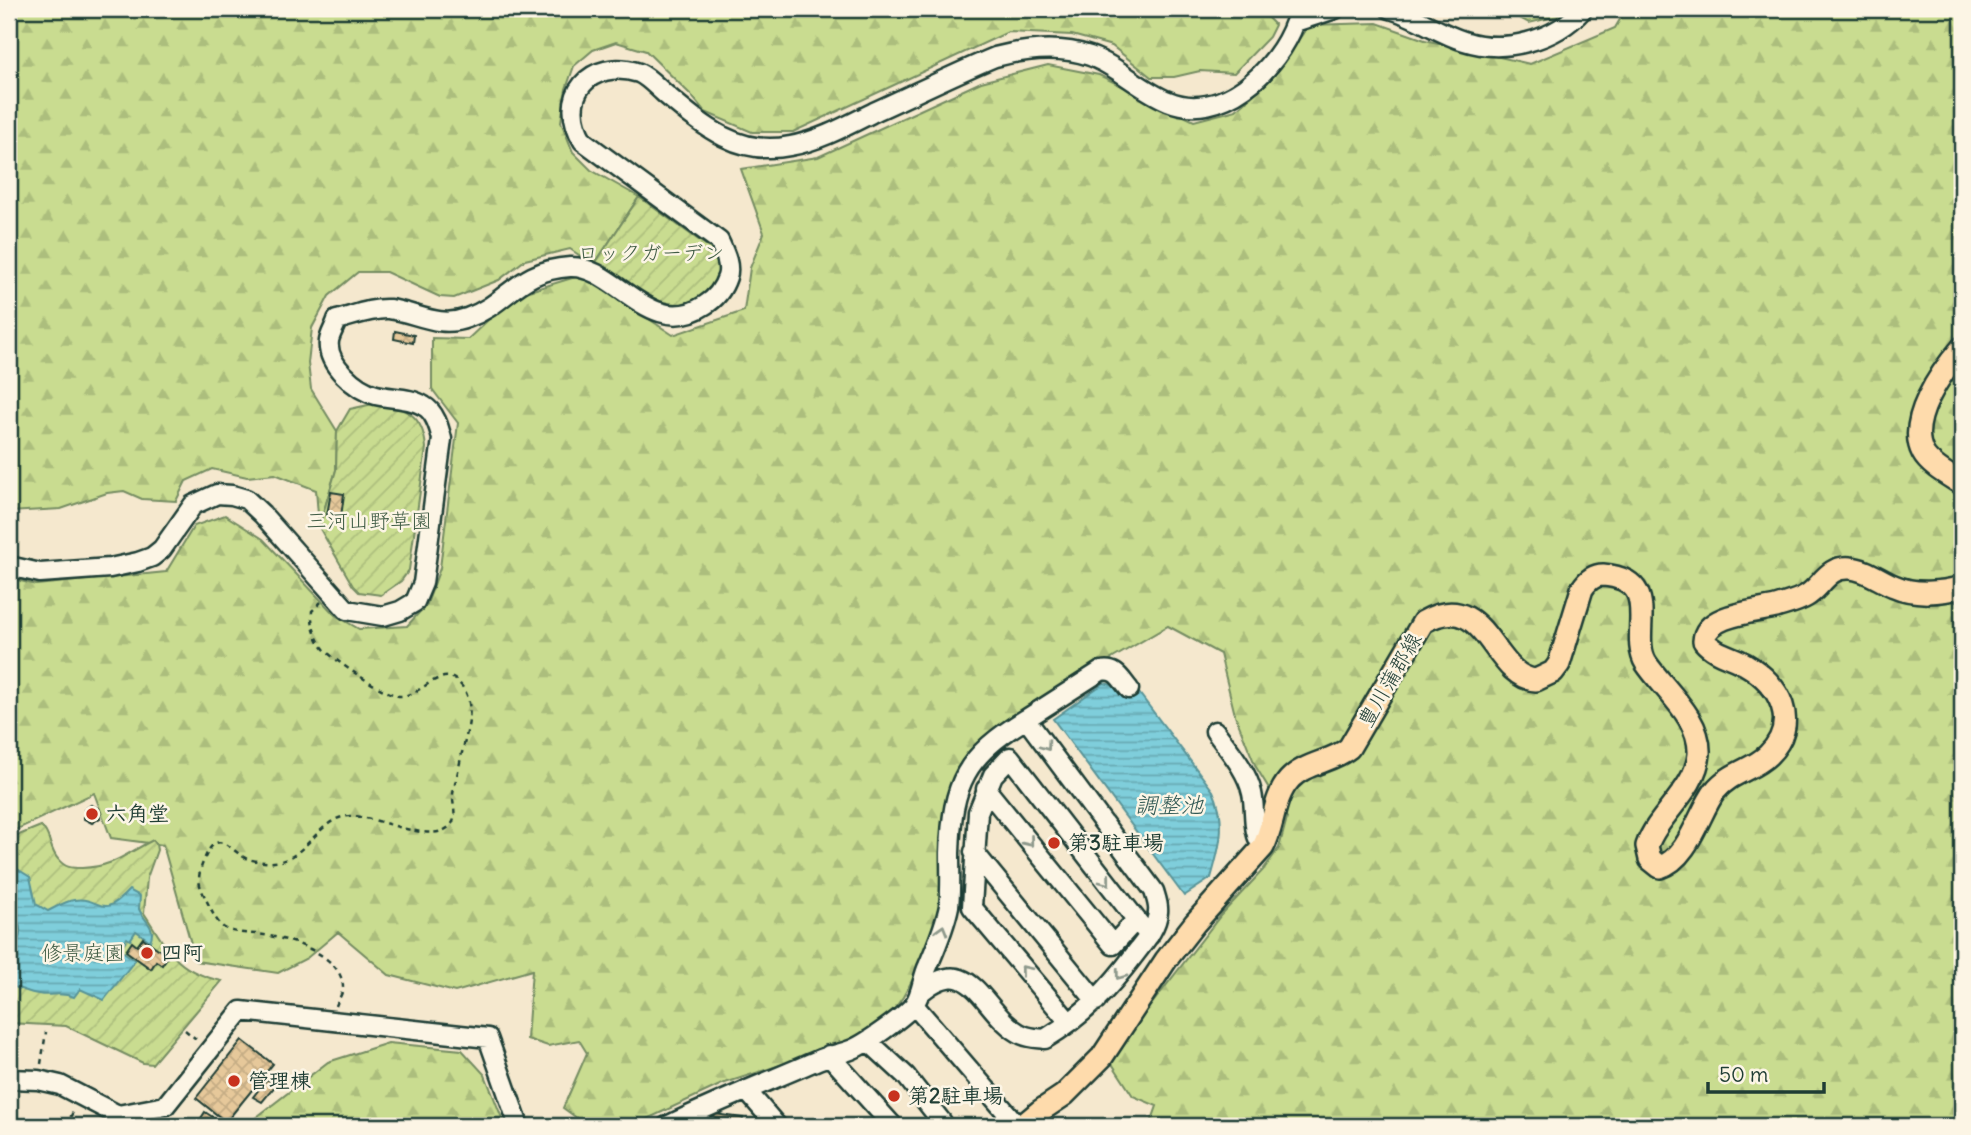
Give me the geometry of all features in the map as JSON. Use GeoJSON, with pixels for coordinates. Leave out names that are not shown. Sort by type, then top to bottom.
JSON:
{"type":"FeatureCollection","features":[{"type":"Feature","properties":{"kind":"main road"},"geometry":{"type":"LineString","coordinates":[[1962,348],[1946,367],[1927,400],[1920,421],[1919,436],[1925,456],[1962,484]]}},
{"type":"Feature","properties":{"kind":"main road","name":"豊川蒲郡線"},"geometry":{"type":"LineString","coordinates":[[1020,1126],[1064,1095],[1102,1057],[1166,960],[1263,847],[1280,798],[1290,779],[1310,767],[1339,756],[1349,748],[1423,622],[1444,613],[1457,613],[1476,624],[1518,674],[1536,680],[1553,672],[1559,664],[1582,589],[1587,581],[1597,575],[1623,581],[1637,592],[1642,609],[1640,651],[1688,718],[1698,742],[1699,755],[1691,775],[1647,846],[1650,859],[1660,867],[1671,861],[1694,831],[1715,790],[1723,782],[1766,758],[1775,748],[1785,727],[1784,705],[1762,678],[1746,664],[1715,651],[1704,641],[1705,632],[1712,624],[1727,617],[1777,607],[1806,596],[1824,578],[1839,569],[1850,568],[1864,572],[1907,591],[1948,591],[1962,587]]}},
{"type":"Feature","properties":{"kind":"lane"},"geometry":{"type":"LineString","coordinates":[[9,566],[40,573],[110,568],[138,562],[152,557],[162,549],[192,505],[217,494],[232,495],[246,499],[262,514],[347,610],[383,616],[400,611],[415,602],[422,583],[442,439],[437,421],[426,406],[410,400],[374,395],[354,385],[332,358],[329,342],[337,320],[373,310],[388,309],[420,318],[455,321],[468,318],[487,308],[524,279],[539,272],[567,267],[579,267],[592,272],[660,314],[681,314],[697,310],[711,302],[722,288],[728,273],[726,257],[719,241],[583,141],[574,126],[572,110],[577,93],[584,82],[597,74],[613,69],[643,75],[706,127],[735,143],[757,148],[790,146],[835,131],[995,57],[1027,50],[1055,49],[1090,56],[1180,106],[1213,104],[1233,96],[1248,85],[1289,40],[1295,22],[1335,9]]}},
{"type":"Feature","properties":{"kind":"lane"},"geometry":{"type":"LineString","coordinates":[[1390,9],[1408,14],[1463,41],[1481,45],[1517,45],[1536,39],[1555,32],[1573,20],[1583,9]]}},
{"type":"Feature","properties":{"kind":"lane"},"geometry":{"type":"LineString","coordinates":[[916,1000],[936,952],[949,906],[951,828],[965,774],[997,737],[1101,671],[1110,669],[1115,672],[1129,690]]}},
{"type":"Feature","properties":{"kind":"lane"},"geometry":{"type":"LineString","coordinates":[[667,1126],[829,1055],[853,1049],[869,1041],[932,983],[944,977],[957,976],[969,983],[1021,1035],[1045,1039],[1108,989],[1149,936],[1159,912],[1154,891],[1026,719]]}},
{"type":"Feature","properties":{"kind":"lane"},"geometry":{"type":"LineString","coordinates":[[1215,731],[1249,782],[1256,832],[1263,847]]}},
{"type":"Feature","properties":{"kind":"lane"},"geometry":{"type":"LineString","coordinates":[[1069,1022],[972,907],[978,812],[993,775],[1010,757],[1149,936]]}},
{"type":"Feature","properties":{"kind":"lane"},"geometry":{"type":"LineString","coordinates":[[986,789],[1113,945],[1136,920]]}},
{"type":"Feature","properties":{"kind":"lane"},"geometry":{"type":"LineString","coordinates":[[974,852],[1096,1001]]}},
{"type":"Feature","properties":{"kind":"lane"},"geometry":{"type":"LineString","coordinates":[[916,1000],[1020,1126]]}},
{"type":"Feature","properties":{"kind":"lane"},"geometry":{"type":"LineString","coordinates":[[118,1115],[165,1106],[241,1012],[488,1038],[519,1126]]}},
{"type":"Feature","properties":{"kind":"lane"},"geometry":{"type":"LineString","coordinates":[[869,1041],[906,1076],[942,1122],[942,1126]]}},
{"type":"Feature","properties":{"kind":"lane"},"geometry":{"type":"LineString","coordinates":[[829,1055],[893,1126]]}},
{"type":"Feature","properties":{"kind":"lane"},"geometry":{"type":"LineString","coordinates":[[9,1079],[38,1080],[60,1085],[135,1126]]}},
{"type":"Feature","properties":{"kind":"lane"},"geometry":{"type":"LineString","coordinates":[[746,1090],[777,1126]]}},
{"type":"Feature","properties":{"kind":"path"},"geometry":{"type":"LineString","coordinates":[[329,1020],[343,989],[337,968],[325,958],[297,943],[223,927],[199,887],[197,876],[208,850],[221,843],[233,846],[246,858],[276,863],[291,857],[336,820],[353,815],[424,832],[443,830],[455,818],[453,794],[470,716],[465,689],[456,679],[448,676],[414,694],[398,697],[372,684],[325,650],[313,629],[312,611],[331,592]]}},
{"type":"Feature","properties":{"kind":"path"},"geometry":{"type":"LineString","coordinates":[[38,1080],[46,1032]]}},
{"type":"Feature","properties":{"kind":"green space"},"geometry":{"type":"Polygon","coordinates":[[[9,9],[1259,9],[1275,25],[1269,37],[1234,73],[1200,71],[1174,77],[1151,77],[1112,46],[1072,35],[1008,32],[793,132],[752,132],[705,112],[646,51],[616,42],[593,50],[574,66],[566,89],[561,122],[573,152],[591,170],[639,197],[594,265],[570,249],[525,260],[499,280],[454,298],[440,297],[386,272],[358,272],[329,296],[312,328],[308,363],[311,389],[337,431],[336,470],[319,527],[316,490],[275,474],[247,477],[212,469],[186,481],[176,501],[142,499],[124,491],[107,493],[61,509],[9,512],[9,9]]]}},
{"type":"Feature","properties":{"kind":"green space"},"geometry":{"type":"Polygon","coordinates":[[[1503,9],[1565,9],[1558,16],[1529,23],[1503,9]]]}},
{"type":"Feature","properties":{"kind":"green space"},"geometry":{"type":"Polygon","coordinates":[[[1626,9],[1962,9],[1962,1126],[1150,1126],[1157,1106],[1133,1096],[1109,1059],[1221,915],[1263,870],[1279,848],[1287,818],[1256,767],[1235,715],[1220,654],[1168,626],[1101,665],[970,750],[953,783],[943,822],[940,908],[925,957],[903,997],[886,1020],[849,1043],[722,1084],[632,1126],[588,1126],[563,1108],[587,1053],[579,1040],[548,1046],[527,1039],[532,970],[455,992],[389,975],[338,932],[307,958],[278,973],[196,961],[163,845],[111,838],[94,793],[9,833],[9,578],[36,585],[166,572],[194,526],[225,515],[263,539],[335,615],[359,629],[407,626],[427,604],[440,568],[458,423],[432,389],[432,338],[468,339],[488,320],[526,292],[582,275],[673,335],[744,311],[750,268],[764,233],[741,169],[818,157],[981,82],[1048,65],[1099,75],[1194,121],[1236,110],[1270,80],[1309,25],[1377,23],[1425,40],[1530,64],[1615,28],[1626,9]]]}},
{"type":"Feature","properties":{"kind":"green space","name":"ロックガーデン"},"geometry":{"type":"Polygon","coordinates":[[[639,197],[711,249],[718,257],[721,275],[704,302],[672,308],[594,265],[639,197]]]}},
{"type":"Feature","properties":{"kind":"green space","name":"三河山野草園"},"geometry":{"type":"Polygon","coordinates":[[[373,404],[394,407],[410,414],[421,427],[426,448],[409,570],[401,581],[381,595],[359,592],[353,586],[319,527],[336,470],[337,431],[350,409],[373,404]]]}},
{"type":"Feature","properties":{"kind":"green space","name":"修景庭園"},"geometry":{"type":"Polygon","coordinates":[[[41,826],[47,833],[58,859],[72,868],[93,867],[112,862],[153,840],[157,850],[147,878],[144,913],[167,948],[183,965],[206,977],[222,981],[152,1064],[143,1063],[66,1026],[9,1023],[9,839],[41,826]]]}},
{"type":"Feature","properties":{"kind":"green space"},"geometry":{"type":"Polygon","coordinates":[[[388,1043],[462,1050],[485,1075],[505,1126],[245,1126],[328,1062],[388,1043]]]}},
{"type":"Feature","properties":{"kind":"water","name":"調整池"},"geometry":{"type":"Polygon","coordinates":[[[1104,683],[1116,686],[1123,697],[1136,689],[1213,791],[1220,813],[1221,834],[1211,878],[1184,896],[1053,719],[1104,683]]]}},
{"type":"Feature","properties":{"kind":"water"},"geometry":{"type":"Polygon","coordinates":[[[14,867],[30,877],[36,904],[48,911],[74,900],[91,901],[106,906],[129,890],[140,896],[139,909],[151,928],[152,936],[150,941],[136,931],[130,940],[127,938],[119,949],[135,960],[104,1000],[80,989],[74,997],[64,994],[43,995],[9,986],[9,951],[17,942],[20,932],[18,922],[9,913],[9,868],[14,867]]]}},
{"type":"Feature","properties":{"kind":"building"},"geometry":{"type":"Polygon","coordinates":[[[395,331],[414,335],[413,343],[394,339],[395,331]]]}},
{"type":"Feature","properties":{"kind":"building"},"geometry":{"type":"Polygon","coordinates":[[[331,492],[344,494],[341,517],[327,515],[331,492]]]}},
{"type":"Feature","properties":{"kind":"building","name":"六角堂"},"geometry":{"type":"Polygon","coordinates":[[[91,805],[99,809],[100,818],[92,823],[84,819],[84,810],[91,805]]]}},
{"type":"Feature","properties":{"kind":"building","name":"四阿"},"geometry":{"type":"Polygon","coordinates":[[[143,938],[168,956],[162,965],[156,961],[151,969],[126,951],[132,942],[137,946],[143,938]]]}},
{"type":"Feature","properties":{"kind":"building","name":"管理棟"},"geometry":{"type":"Polygon","coordinates":[[[242,1040],[273,1064],[226,1122],[196,1098],[242,1040]]]}},
{"type":"Feature","properties":{"kind":"building"},"geometry":{"type":"Polygon","coordinates":[[[267,1079],[276,1085],[262,1102],[253,1097],[267,1079]]]}},
{"type":"Feature","properties":{"kind":"building"},"geometry":{"type":"Polygon","coordinates":[[[205,1112],[217,1120],[212,1126],[198,1123],[205,1112]]]}},
{"type":"Feature","properties":{"kind":"building"},"geometry":{"type":"Polygon","coordinates":[[[715,1114],[743,1118],[742,1126],[713,1126],[715,1114]]]}},
{"type":"Feature","properties":{"kind":"place","name":"六角堂"},"geometry":{"type":"Point","coordinates":[92,814]}},
{"type":"Feature","properties":{"kind":"place","name":"第3駐車場"},"geometry":{"type":"Point","coordinates":[1054,843]}},
{"type":"Feature","properties":{"kind":"place","name":"四阿"},"geometry":{"type":"Point","coordinates":[147,953]}},
{"type":"Feature","properties":{"kind":"place","name":"管理棟"},"geometry":{"type":"Point","coordinates":[234,1081]}},
{"type":"Feature","properties":{"kind":"place","name":"第2駐車場"},"geometry":{"type":"Point","coordinates":[894,1096]}}]}
